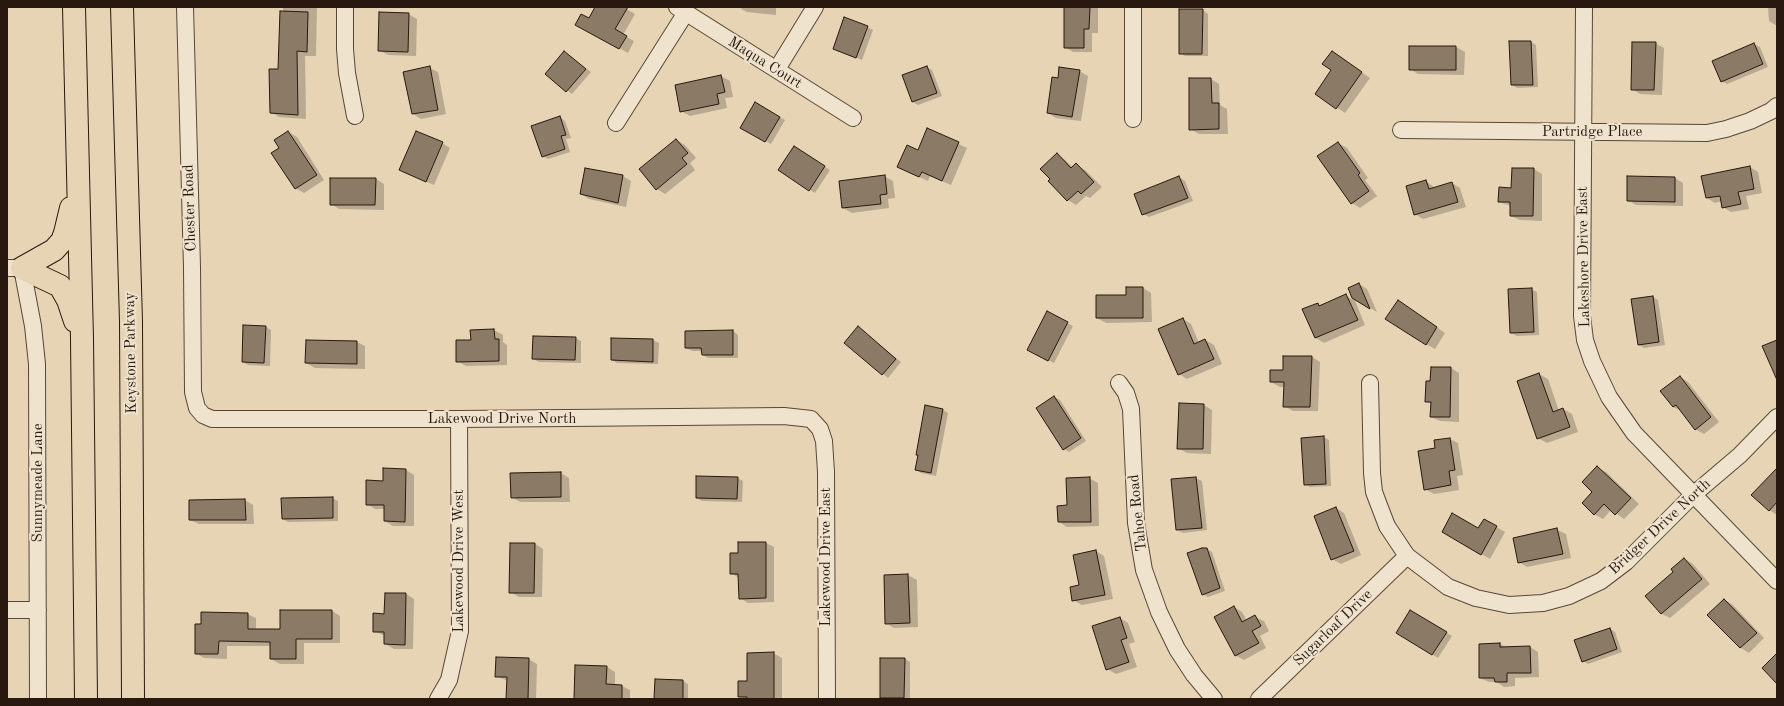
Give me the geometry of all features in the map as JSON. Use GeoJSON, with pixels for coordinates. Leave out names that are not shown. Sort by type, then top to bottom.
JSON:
{"type":"FeatureCollection","features":[{"type":"Feature","properties":{"kind":"highway"},"geometry":{"type":"LineString","coordinates":[[74,7],[82,339],[86,699]]}},
{"type":"Feature","properties":{"kind":"highway","name":"Keystone Parkway"},"geometry":{"type":"LineString","coordinates":[[122,7],[131,322],[133,699]]}},
{"type":"Feature","properties":{"kind":"highway"},"geometry":{"type":"LineString","coordinates":[[15,268],[54,250],[62,241],[78,182]]}},
{"type":"Feature","properties":{"kind":"highway"},"geometry":{"type":"LineString","coordinates":[[15,268],[60,286],[68,300],[82,339]]}},
{"type":"Feature","properties":{"kind":"street","name":"Chester Road"},"geometry":{"type":"LineString","coordinates":[[185,7],[192,267],[193,392],[197,408]]}},
{"type":"Feature","properties":{"kind":"street"},"geometry":{"type":"LineString","coordinates":[[345,7],[345,57],[355,116]]}},
{"type":"Feature","properties":{"kind":"street"},"geometry":{"type":"LineString","coordinates":[[777,69],[815,7]]}},
{"type":"Feature","properties":{"kind":"street"},"geometry":{"type":"LineString","coordinates":[[1133,7],[1133,119]]}},
{"type":"Feature","properties":{"kind":"street","name":"Lakeshore Drive East"},"geometry":{"type":"LineString","coordinates":[[1584,7],[1582,316],[1585,340],[1592,361],[1609,397],[1634,433],[1777,582]]}},
{"type":"Feature","properties":{"kind":"street"},"geometry":{"type":"LineString","coordinates":[[616,123],[681,10]]}},
{"type":"Feature","properties":{"kind":"street","name":"Maqua Court"},"geometry":{"type":"LineString","coordinates":[[681,10],[853,118]]}},
{"type":"Feature","properties":{"kind":"street","name":"Partridge Place"},"geometry":{"type":"LineString","coordinates":[[1401,130],[1707,132],[1726,129],[1750,121],[1771,111],[1777,106]]}},
{"type":"Feature","properties":{"kind":"street","name":"Sunnymeade Lane"},"geometry":{"type":"LineString","coordinates":[[15,268],[33,326],[37,364],[38,699]]}},
{"type":"Feature","properties":{"kind":"street","name":"Tahoe Road"},"geometry":{"type":"LineString","coordinates":[[1119,383],[1126,393],[1131,410],[1136,524],[1144,570],[1159,612],[1177,649],[1194,676],[1214,699]]}},
{"type":"Feature","properties":{"kind":"street","name":"Bridger Drive North"},"geometry":{"type":"LineString","coordinates":[[1370,383],[1374,492],[1387,526],[1407,556],[1427,573],[1448,587],[1476,598],[1509,605],[1543,603],[1569,596],[1601,581],[1626,562],[1693,495],[1740,455],[1777,417]]}},
{"type":"Feature","properties":{"kind":"street","name":"Lakewood Drive North"},"geometry":{"type":"LineString","coordinates":[[197,408],[203,415],[212,419],[459,420],[784,416],[811,420]]}},
{"type":"Feature","properties":{"kind":"street","name":"Lakewood Drive West"},"geometry":{"type":"LineString","coordinates":[[438,699],[450,680],[460,631],[459,420]]}},
{"type":"Feature","properties":{"kind":"street","name":"Lakewood Drive East"},"geometry":{"type":"LineString","coordinates":[[811,420],[820,429],[824,441],[826,472],[827,699]]}},
{"type":"Feature","properties":{"kind":"street","name":"Sugarloaf Drive"},"geometry":{"type":"LineString","coordinates":[[1259,699],[1407,556]]}},
{"type":"Feature","properties":{"kind":"street"},"geometry":{"type":"LineString","coordinates":[[7,610],[38,610]]}},
{"type":"Feature","properties":{"kind":"building"},"geometry":{"type":"Polygon","coordinates":[[[595,7],[628,7],[615,29],[627,36],[619,49],[575,25],[581,14],[589,18],[595,7]]]}},
{"type":"Feature","properties":{"kind":"building"},"geometry":{"type":"Polygon","coordinates":[[[1064,7],[1090,7],[1089,29],[1084,29],[1084,48],[1064,48],[1064,7]]]}},
{"type":"Feature","properties":{"kind":"building"},"geometry":{"type":"Polygon","coordinates":[[[1179,9],[1203,9],[1202,54],[1179,54],[1179,9]]]}},
{"type":"Feature","properties":{"kind":"building"},"geometry":{"type":"Polygon","coordinates":[[[280,11],[308,12],[307,52],[297,51],[298,115],[270,113],[269,69],[278,69],[280,11]]]}},
{"type":"Feature","properties":{"kind":"building"},"geometry":{"type":"Polygon","coordinates":[[[379,12],[409,13],[408,52],[378,51],[379,12]]]}},
{"type":"Feature","properties":{"kind":"building"},"geometry":{"type":"Polygon","coordinates":[[[844,17],[868,26],[856,58],[833,49],[844,17]]]}},
{"type":"Feature","properties":{"kind":"building"},"geometry":{"type":"Polygon","coordinates":[[[1509,41],[1531,41],[1533,85],[1511,85],[1509,41]]]}},
{"type":"Feature","properties":{"kind":"building"},"geometry":{"type":"Polygon","coordinates":[[[1632,42],[1656,42],[1654,90],[1631,90],[1632,42]]]}},
{"type":"Feature","properties":{"kind":"building"},"geometry":{"type":"Polygon","coordinates":[[[1754,43],[1763,64],[1721,82],[1712,61],[1754,43]]]}},
{"type":"Feature","properties":{"kind":"building"},"geometry":{"type":"Polygon","coordinates":[[[1409,46],[1456,46],[1456,70],[1409,70],[1409,46]]]}},
{"type":"Feature","properties":{"kind":"building"},"geometry":{"type":"Polygon","coordinates":[[[564,51],[586,69],[566,92],[545,74],[564,51]]]}},
{"type":"Feature","properties":{"kind":"building"},"geometry":{"type":"Polygon","coordinates":[[[1332,51],[1362,72],[1336,109],[1315,94],[1331,70],[1322,64],[1332,51]]]}},
{"type":"Feature","properties":{"kind":"building"},"geometry":{"type":"Polygon","coordinates":[[[430,66],[438,110],[412,114],[403,72],[430,66]]]}},
{"type":"Feature","properties":{"kind":"building"},"geometry":{"type":"Polygon","coordinates":[[[927,66],[937,93],[912,102],[902,75],[927,66]]]}},
{"type":"Feature","properties":{"kind":"building"},"geometry":{"type":"Polygon","coordinates":[[[1059,67],[1080,70],[1072,117],[1047,113],[1052,77],[1058,78],[1059,67]]]}},
{"type":"Feature","properties":{"kind":"building"},"geometry":{"type":"Polygon","coordinates":[[[721,75],[725,92],[717,94],[719,104],[680,112],[675,85],[721,75]]]}},
{"type":"Feature","properties":{"kind":"building"},"geometry":{"type":"Polygon","coordinates":[[[1189,78],[1211,78],[1212,103],[1219,103],[1219,129],[1189,130],[1189,78]]]}},
{"type":"Feature","properties":{"kind":"building"},"geometry":{"type":"Polygon","coordinates":[[[755,102],[780,117],[765,142],[740,128],[755,102]]]}},
{"type":"Feature","properties":{"kind":"building"},"geometry":{"type":"Polygon","coordinates":[[[560,116],[566,135],[561,136],[565,149],[542,157],[531,126],[560,116]]]}},
{"type":"Feature","properties":{"kind":"building"},"geometry":{"type":"Polygon","coordinates":[[[927,128],[959,142],[942,181],[922,172],[919,177],[897,167],[907,145],[918,150],[927,128]]]}},
{"type":"Feature","properties":{"kind":"building"},"geometry":{"type":"Polygon","coordinates":[[[288,131],[317,175],[295,189],[271,153],[279,148],[274,140],[288,131]]]}},
{"type":"Feature","properties":{"kind":"building"},"geometry":{"type":"Polygon","coordinates":[[[416,131],[443,142],[426,182],[399,170],[416,131]]]}},
{"type":"Feature","properties":{"kind":"building"},"geometry":{"type":"Polygon","coordinates":[[[676,139],[688,153],[682,158],[687,164],[656,190],[639,169],[676,139]]]}},
{"type":"Feature","properties":{"kind":"building"},"geometry":{"type":"Polygon","coordinates":[[[1338,142],[1360,173],[1358,175],[1369,191],[1351,204],[1317,156],[1338,142]]]}},
{"type":"Feature","properties":{"kind":"building"},"geometry":{"type":"Polygon","coordinates":[[[794,146],[825,166],[809,191],[778,170],[794,146]]]}},
{"type":"Feature","properties":{"kind":"building"},"geometry":{"type":"Polygon","coordinates":[[[1057,153],[1071,168],[1076,163],[1094,182],[1081,194],[1078,191],[1067,201],[1048,181],[1050,179],[1040,169],[1057,153]]]}},
{"type":"Feature","properties":{"kind":"building"},"geometry":{"type":"Polygon","coordinates":[[[1750,166],[1754,189],[1738,192],[1741,204],[1722,208],[1720,196],[1706,198],[1701,176],[1750,166]]]}},
{"type":"Feature","properties":{"kind":"building"},"geometry":{"type":"Polygon","coordinates":[[[585,168],[623,175],[618,203],[580,194],[585,168]]]}},
{"type":"Feature","properties":{"kind":"building"},"geometry":{"type":"Polygon","coordinates":[[[1512,168],[1534,168],[1533,216],[1510,216],[1510,202],[1498,202],[1499,187],[1511,188],[1512,168]]]}},
{"type":"Feature","properties":{"kind":"building"},"geometry":{"type":"Polygon","coordinates":[[[885,175],[887,194],[880,195],[881,204],[842,208],[839,181],[885,175]]]}},
{"type":"Feature","properties":{"kind":"building"},"geometry":{"type":"Polygon","coordinates":[[[1179,176],[1188,198],[1142,215],[1134,194],[1179,176]]]}},
{"type":"Feature","properties":{"kind":"building"},"geometry":{"type":"Polygon","coordinates":[[[1627,176],[1675,177],[1675,202],[1627,201],[1627,176]]]}},
{"type":"Feature","properties":{"kind":"building"},"geometry":{"type":"Polygon","coordinates":[[[330,178],[376,178],[375,205],[330,205],[330,178]]]}},
{"type":"Feature","properties":{"kind":"building"},"geometry":{"type":"Polygon","coordinates":[[[1426,180],[1429,189],[1452,182],[1458,202],[1414,215],[1406,186],[1426,180]]]}},
{"type":"Feature","properties":{"kind":"building"},"geometry":{"type":"Polygon","coordinates":[[[1359,283],[1370,309],[1352,298],[1348,288],[1359,283]]]}},
{"type":"Feature","properties":{"kind":"building"},"geometry":{"type":"Polygon","coordinates":[[[1126,287],[1143,287],[1143,318],[1096,318],[1096,295],[1126,295],[1126,287]]]}},
{"type":"Feature","properties":{"kind":"building"},"geometry":{"type":"Polygon","coordinates":[[[1532,288],[1534,332],[1510,333],[1508,289],[1532,288]]]}},
{"type":"Feature","properties":{"kind":"building"},"geometry":{"type":"Polygon","coordinates":[[[1346,294],[1358,320],[1315,338],[1302,309],[1318,303],[1319,306],[1346,294]]]}},
{"type":"Feature","properties":{"kind":"building"},"geometry":{"type":"Polygon","coordinates":[[[1653,296],[1659,342],[1638,345],[1631,299],[1653,296]]]}},
{"type":"Feature","properties":{"kind":"building"},"geometry":{"type":"Polygon","coordinates":[[[1398,300],[1437,327],[1426,345],[1385,319],[1398,300]]]}},
{"type":"Feature","properties":{"kind":"building"},"geometry":{"type":"Polygon","coordinates":[[[1047,311],[1068,322],[1048,361],[1027,350],[1047,311]]]}},
{"type":"Feature","properties":{"kind":"building"},"geometry":{"type":"Polygon","coordinates":[[[1183,318],[1194,344],[1205,339],[1214,359],[1178,375],[1158,329],[1183,318]]]}},
{"type":"Feature","properties":{"kind":"building"},"geometry":{"type":"Polygon","coordinates":[[[243,325],[266,326],[264,363],[242,362],[243,325]]]}},
{"type":"Feature","properties":{"kind":"building"},"geometry":{"type":"Polygon","coordinates":[[[858,326],[896,359],[882,375],[844,343],[858,326]]]}},
{"type":"Feature","properties":{"kind":"building"},"geometry":{"type":"Polygon","coordinates":[[[494,329],[495,339],[499,339],[499,361],[456,362],[456,340],[471,340],[470,330],[494,329]]]}},
{"type":"Feature","properties":{"kind":"building"},"geometry":{"type":"Polygon","coordinates":[[[733,330],[733,355],[702,355],[701,348],[685,348],[685,331],[733,330]]]}},
{"type":"Feature","properties":{"kind":"building"},"geometry":{"type":"Polygon","coordinates":[[[533,336],[576,337],[575,360],[532,359],[533,336]]]}},
{"type":"Feature","properties":{"kind":"building"},"geometry":{"type":"Polygon","coordinates":[[[611,338],[653,339],[653,362],[611,360],[611,338]]]}},
{"type":"Feature","properties":{"kind":"building"},"geometry":{"type":"Polygon","coordinates":[[[306,340],[357,341],[357,364],[305,363],[306,340]]]}},
{"type":"Feature","properties":{"kind":"building"},"geometry":{"type":"Polygon","coordinates":[[[1777,340],[1777,380],[1762,346],[1777,340]]]}},
{"type":"Feature","properties":{"kind":"building"},"geometry":{"type":"Polygon","coordinates":[[[1283,356],[1312,356],[1310,407],[1283,407],[1284,382],[1270,382],[1270,370],[1283,370],[1283,356]]]}},
{"type":"Feature","properties":{"kind":"building"},"geometry":{"type":"Polygon","coordinates":[[[1431,367],[1451,367],[1450,417],[1430,417],[1431,402],[1425,402],[1426,381],[1430,381],[1431,367]]]}},
{"type":"Feature","properties":{"kind":"building"},"geometry":{"type":"Polygon","coordinates":[[[1539,373],[1553,412],[1563,408],[1570,427],[1537,439],[1517,381],[1539,373]]]}},
{"type":"Feature","properties":{"kind":"building"},"geometry":{"type":"Polygon","coordinates":[[[1680,376],[1711,417],[1695,430],[1676,405],[1673,407],[1660,391],[1680,376]]]}},
{"type":"Feature","properties":{"kind":"building"},"geometry":{"type":"Polygon","coordinates":[[[1054,396],[1081,438],[1063,450],[1036,408],[1054,396]]]}},
{"type":"Feature","properties":{"kind":"building"},"geometry":{"type":"Polygon","coordinates":[[[1179,403],[1204,404],[1203,449],[1177,449],[1179,403]]]}},
{"type":"Feature","properties":{"kind":"building"},"geometry":{"type":"Polygon","coordinates":[[[925,405],[943,409],[931,473],[915,470],[918,455],[916,455],[925,405]]]}},
{"type":"Feature","properties":{"kind":"building"},"geometry":{"type":"Polygon","coordinates":[[[1324,436],[1326,484],[1304,485],[1301,438],[1324,436]]]}},
{"type":"Feature","properties":{"kind":"building"},"geometry":{"type":"Polygon","coordinates":[[[1450,438],[1455,470],[1449,471],[1451,485],[1424,490],[1418,451],[1435,448],[1434,440],[1450,438]]]}},
{"type":"Feature","properties":{"kind":"building"},"geometry":{"type":"Polygon","coordinates":[[[1597,466],[1631,498],[1615,515],[1604,504],[1594,515],[1582,503],[1592,492],[1582,482],[1597,466]]]}},
{"type":"Feature","properties":{"kind":"building"},"geometry":{"type":"Polygon","coordinates":[[[383,468],[406,469],[405,522],[384,521],[384,505],[366,505],[366,480],[383,481],[383,468]]]}},
{"type":"Feature","properties":{"kind":"building"},"geometry":{"type":"Polygon","coordinates":[[[1777,468],[1777,502],[1769,511],[1751,495],[1777,468]]]}},
{"type":"Feature","properties":{"kind":"building"},"geometry":{"type":"Polygon","coordinates":[[[561,472],[561,497],[511,498],[510,473],[561,472]]]}},
{"type":"Feature","properties":{"kind":"building"},"geometry":{"type":"Polygon","coordinates":[[[696,476],[738,477],[737,499],[696,498],[696,476]]]}},
{"type":"Feature","properties":{"kind":"building"},"geometry":{"type":"Polygon","coordinates":[[[1090,477],[1091,522],[1058,522],[1057,506],[1067,505],[1066,478],[1090,477]]]}},
{"type":"Feature","properties":{"kind":"building"},"geometry":{"type":"Polygon","coordinates":[[[1196,477],[1202,528],[1176,530],[1171,479],[1196,477]]]}},
{"type":"Feature","properties":{"kind":"building"},"geometry":{"type":"Polygon","coordinates":[[[333,497],[333,518],[282,519],[281,498],[333,497]]]}},
{"type":"Feature","properties":{"kind":"building"},"geometry":{"type":"Polygon","coordinates":[[[245,499],[246,520],[189,520],[189,500],[245,499]]]}},
{"type":"Feature","properties":{"kind":"building"},"geometry":{"type":"Polygon","coordinates":[[[1336,507],[1354,551],[1331,560],[1314,516],[1336,507]]]}},
{"type":"Feature","properties":{"kind":"building"},"geometry":{"type":"Polygon","coordinates":[[[1452,513],[1478,528],[1484,519],[1497,526],[1481,555],[1442,532],[1452,513]]]}},
{"type":"Feature","properties":{"kind":"building"},"geometry":{"type":"Polygon","coordinates":[[[1557,528],[1563,554],[1518,563],[1513,538],[1557,528]]]}},
{"type":"Feature","properties":{"kind":"building"},"geometry":{"type":"Polygon","coordinates":[[[738,542],[766,542],[766,598],[739,599],[738,574],[730,574],[730,553],[738,553],[738,542]]]}},
{"type":"Feature","properties":{"kind":"building"},"geometry":{"type":"Polygon","coordinates":[[[510,543],[535,543],[534,593],[509,593],[510,543]]]}},
{"type":"Feature","properties":{"kind":"building"},"geometry":{"type":"Polygon","coordinates":[[[1202,548],[1207,548],[1220,588],[1202,595],[1187,553],[1202,548]]]}},
{"type":"Feature","properties":{"kind":"building"},"geometry":{"type":"Polygon","coordinates":[[[1096,550],[1105,595],[1072,601],[1070,587],[1079,585],[1073,555],[1096,550]]]}},
{"type":"Feature","properties":{"kind":"building"},"geometry":{"type":"Polygon","coordinates":[[[1684,558],[1702,579],[1661,614],[1645,596],[1673,572],[1671,569],[1684,558]]]}},
{"type":"Feature","properties":{"kind":"building"},"geometry":{"type":"Polygon","coordinates":[[[908,574],[910,623],[885,624],[884,575],[908,574]]]}},
{"type":"Feature","properties":{"kind":"building"},"geometry":{"type":"Polygon","coordinates":[[[385,593],[406,593],[405,645],[384,644],[384,632],[373,632],[373,613],[384,614],[385,593]]]}},
{"type":"Feature","properties":{"kind":"building"},"geometry":{"type":"Polygon","coordinates":[[[1724,599],[1757,633],[1740,648],[1707,615],[1724,599]]]}},
{"type":"Feature","properties":{"kind":"building"},"geometry":{"type":"Polygon","coordinates":[[[1234,606],[1242,622],[1255,615],[1261,626],[1252,631],[1259,643],[1235,656],[1214,617],[1234,606]]]}},
{"type":"Feature","properties":{"kind":"building"},"geometry":{"type":"Polygon","coordinates":[[[280,610],[332,610],[332,639],[296,639],[296,659],[270,659],[270,642],[219,641],[218,654],[195,654],[195,624],[201,624],[201,612],[248,613],[248,629],[280,629],[280,610]]]}},
{"type":"Feature","properties":{"kind":"building"},"geometry":{"type":"Polygon","coordinates":[[[1410,610],[1447,632],[1432,655],[1396,633],[1410,610]]]}},
{"type":"Feature","properties":{"kind":"building"},"geometry":{"type":"Polygon","coordinates":[[[1120,617],[1127,638],[1121,640],[1129,662],[1106,670],[1092,626],[1120,617]]]}},
{"type":"Feature","properties":{"kind":"building"},"geometry":{"type":"Polygon","coordinates":[[[1610,628],[1617,649],[1582,662],[1574,640],[1610,628]]]}},
{"type":"Feature","properties":{"kind":"building"},"geometry":{"type":"Polygon","coordinates":[[[1500,643],[1500,647],[1530,646],[1531,673],[1507,673],[1507,682],[1495,682],[1494,678],[1479,678],[1479,644],[1500,643]]]}},
{"type":"Feature","properties":{"kind":"building"},"geometry":{"type":"Polygon","coordinates":[[[774,652],[774,699],[747,699],[747,697],[738,697],[738,681],[747,681],[747,653],[774,652]]]}},
{"type":"Feature","properties":{"kind":"building"},"geometry":{"type":"Polygon","coordinates":[[[1777,653],[1777,684],[1762,668],[1777,653]]]}},
{"type":"Feature","properties":{"kind":"building"},"geometry":{"type":"Polygon","coordinates":[[[496,657],[529,658],[528,699],[506,699],[507,677],[495,677],[496,657]]]}},
{"type":"Feature","properties":{"kind":"building"},"geometry":{"type":"Polygon","coordinates":[[[880,658],[905,658],[904,698],[880,698],[880,658]]]}},
{"type":"Feature","properties":{"kind":"building"},"geometry":{"type":"Polygon","coordinates":[[[575,665],[607,666],[606,684],[622,685],[622,699],[574,699],[575,665]]]}},
{"type":"Feature","properties":{"kind":"building"},"geometry":{"type":"Polygon","coordinates":[[[655,679],[683,680],[683,699],[654,699],[655,679]]]}}]}
